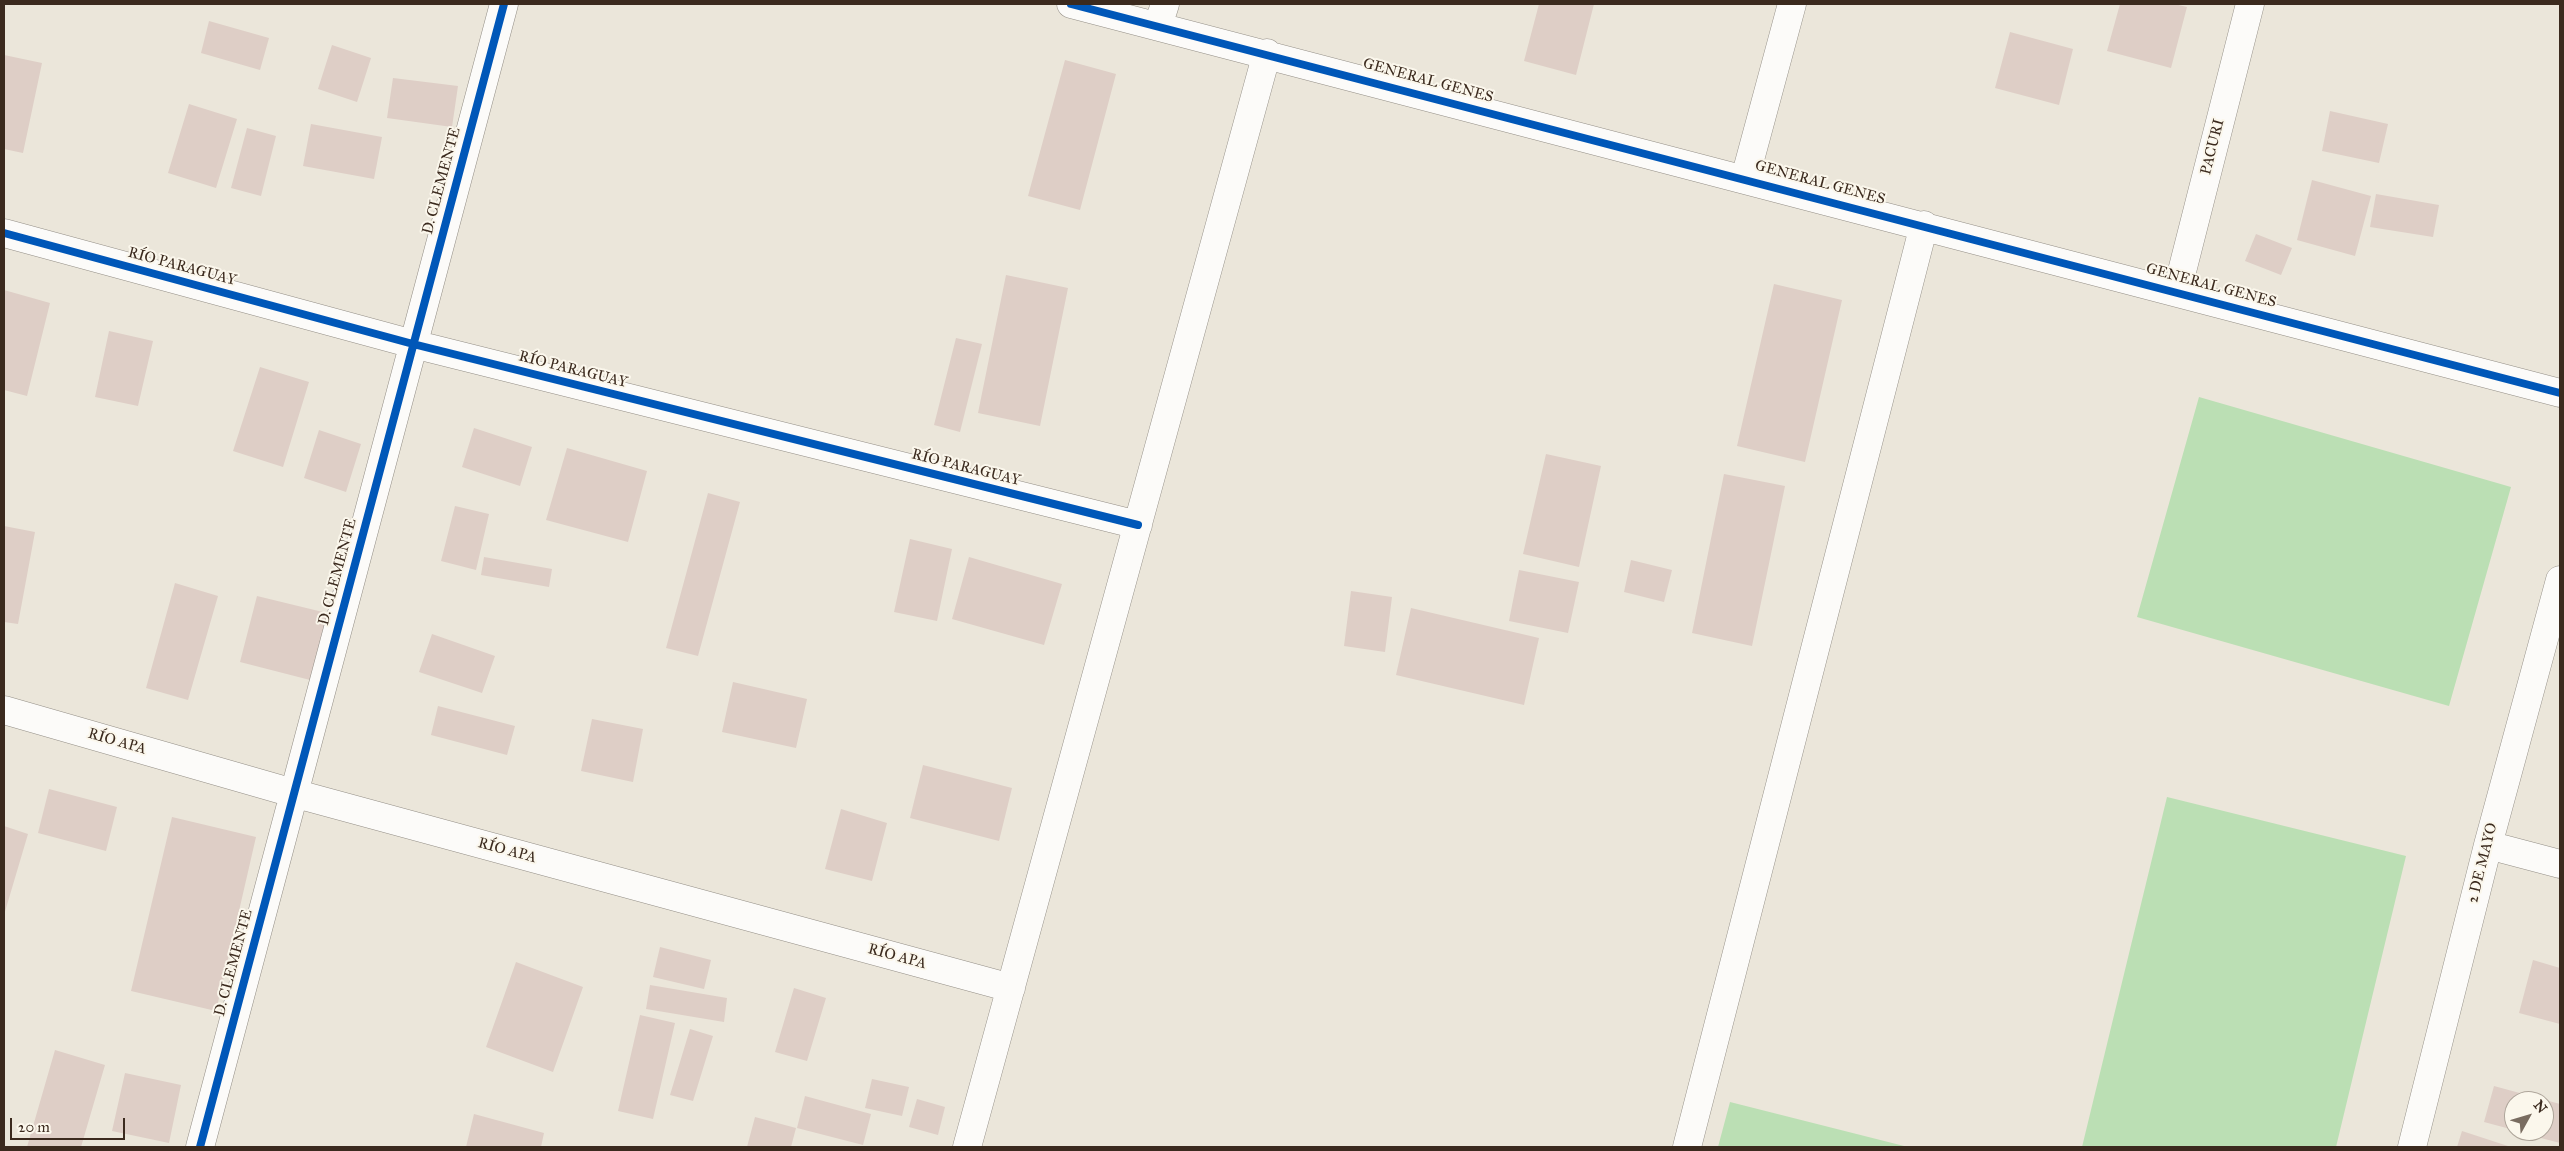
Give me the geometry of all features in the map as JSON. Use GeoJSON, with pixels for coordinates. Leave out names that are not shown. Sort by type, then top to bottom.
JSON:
{"type":"FeatureCollection","features":[{"type":"Feature","properties":{"kind":"street","name":"D. CLEMENTE"},"geometry":{"type":"LineString","coordinates":[[200,1147],[504,4]]}},
{"type":"Feature","properties":{"kind":"street","name":"GENERAL GENES"},"geometry":{"type":"LineString","coordinates":[[1071,4],[1162,15],[1267,53],[2560,393]]}},
{"type":"Feature","properties":{"kind":"street"},"geometry":{"type":"LineString","coordinates":[[1745,178],[1792,4]]}},
{"type":"Feature","properties":{"kind":"street","name":"PACURI"},"geometry":{"type":"LineString","coordinates":[[2176,291],[2250,4]]}},
{"type":"Feature","properties":{"kind":"street"},"geometry":{"type":"LineString","coordinates":[[967,1147],[1267,53]]}},
{"type":"Feature","properties":{"kind":"street"},"geometry":{"type":"LineString","coordinates":[[1687,1147],[1924,225]]}},
{"type":"Feature","properties":{"kind":"street","name":"RÍO PARAGUAY"},"geometry":{"type":"LineString","coordinates":[[4,233],[413,344],[1138,525]]}},
{"type":"Feature","properties":{"kind":"street","name":"2 DE MAYO"},"geometry":{"type":"LineString","coordinates":[[2412,1147],[2488,845],[2560,580]]}},
{"type":"Feature","properties":{"kind":"street","name":"RÍO APA"},"geometry":{"type":"LineString","coordinates":[[4,710],[293,794],[1011,988]]}},
{"type":"Feature","properties":{"kind":"street"},"geometry":{"type":"LineString","coordinates":[[2488,845],[2560,864]]}},
{"type":"Feature","properties":{"kind":"green space"},"geometry":{"type":"Polygon","coordinates":[[[2199,397],[2511,487],[2449,706],[2137,617],[2199,397]]]}},
{"type":"Feature","properties":{"kind":"green space"},"geometry":{"type":"Polygon","coordinates":[[[2167,797],[2406,856],[2336,1147],[2082,1147],[2167,797]]]}},
{"type":"Feature","properties":{"kind":"green space"},"geometry":{"type":"Polygon","coordinates":[[[1730,1102],[1908,1147],[1718,1147],[1730,1102]]]}},
{"type":"Feature","properties":{"kind":"building"},"geometry":{"type":"Polygon","coordinates":[[[1539,4],[1594,4],[1576,75],[1524,61],[1539,4]]]}},
{"type":"Feature","properties":{"kind":"building"},"geometry":{"type":"Polygon","coordinates":[[[2120,4],[2174,4],[2187,7],[2171,68],[2107,51],[2120,4]]]}},
{"type":"Feature","properties":{"kind":"building"},"geometry":{"type":"Polygon","coordinates":[[[209,21],[269,38],[260,70],[201,53],[209,21]]]}},
{"type":"Feature","properties":{"kind":"building"},"geometry":{"type":"Polygon","coordinates":[[[2010,32],[2073,49],[2059,105],[1995,88],[2010,32]]]}},
{"type":"Feature","properties":{"kind":"building"},"geometry":{"type":"Polygon","coordinates":[[[332,45],[371,58],[357,102],[318,89],[332,45]]]}},
{"type":"Feature","properties":{"kind":"building"},"geometry":{"type":"Polygon","coordinates":[[[4,55],[42,63],[23,153],[4,149],[4,55]]]}},
{"type":"Feature","properties":{"kind":"building"},"geometry":{"type":"Polygon","coordinates":[[[1065,60],[1116,74],[1080,210],[1028,196],[1065,60]]]}},
{"type":"Feature","properties":{"kind":"building"},"geometry":{"type":"Polygon","coordinates":[[[393,78],[458,86],[452,127],[387,118],[393,78]]]}},
{"type":"Feature","properties":{"kind":"building"},"geometry":{"type":"Polygon","coordinates":[[[189,104],[237,119],[216,188],[168,173],[189,104]]]}},
{"type":"Feature","properties":{"kind":"building"},"geometry":{"type":"Polygon","coordinates":[[[2330,111],[2388,124],[2379,163],[2322,151],[2330,111]]]}},
{"type":"Feature","properties":{"kind":"building"},"geometry":{"type":"Polygon","coordinates":[[[311,124],[382,137],[374,179],[303,166],[311,124]]]}},
{"type":"Feature","properties":{"kind":"building"},"geometry":{"type":"Polygon","coordinates":[[[247,128],[276,136],[261,196],[231,188],[247,128]]]}},
{"type":"Feature","properties":{"kind":"building"},"geometry":{"type":"Polygon","coordinates":[[[2312,180],[2371,196],[2355,256],[2297,240],[2312,180]]]}},
{"type":"Feature","properties":{"kind":"building"},"geometry":{"type":"Polygon","coordinates":[[[2376,194],[2439,205],[2433,237],[2370,227],[2376,194]]]}},
{"type":"Feature","properties":{"kind":"building"},"geometry":{"type":"Polygon","coordinates":[[[2256,234],[2292,248],[2281,275],[2245,261],[2256,234]]]}},
{"type":"Feature","properties":{"kind":"building"},"geometry":{"type":"Polygon","coordinates":[[[1006,275],[1068,288],[1040,426],[978,413],[1006,275]]]}},
{"type":"Feature","properties":{"kind":"building"},"geometry":{"type":"Polygon","coordinates":[[[1774,284],[1842,300],[1805,462],[1737,446],[1774,284]]]}},
{"type":"Feature","properties":{"kind":"building"},"geometry":{"type":"Polygon","coordinates":[[[4,290],[50,303],[27,396],[4,390],[4,290]]]}},
{"type":"Feature","properties":{"kind":"building"},"geometry":{"type":"Polygon","coordinates":[[[109,331],[153,341],[138,406],[95,397],[109,331]]]}},
{"type":"Feature","properties":{"kind":"building"},"geometry":{"type":"Polygon","coordinates":[[[956,338],[982,344],[960,432],[934,425],[956,338]]]}},
{"type":"Feature","properties":{"kind":"building"},"geometry":{"type":"Polygon","coordinates":[[[260,367],[309,382],[283,467],[233,451],[260,367]]]}},
{"type":"Feature","properties":{"kind":"building"},"geometry":{"type":"Polygon","coordinates":[[[474,428],[532,447],[520,486],[462,467],[474,428]]]}},
{"type":"Feature","properties":{"kind":"building"},"geometry":{"type":"Polygon","coordinates":[[[319,430],[361,444],[346,492],[304,478],[319,430]]]}},
{"type":"Feature","properties":{"kind":"building"},"geometry":{"type":"Polygon","coordinates":[[[567,448],[647,471],[628,542],[546,520],[567,448]]]}},
{"type":"Feature","properties":{"kind":"building"},"geometry":{"type":"Polygon","coordinates":[[[1546,454],[1601,466],[1579,567],[1523,554],[1546,454]]]}},
{"type":"Feature","properties":{"kind":"building"},"geometry":{"type":"Polygon","coordinates":[[[1724,474],[1785,486],[1752,646],[1692,633],[1724,474]]]}},
{"type":"Feature","properties":{"kind":"building"},"geometry":{"type":"Polygon","coordinates":[[[708,493],[740,502],[698,656],[666,648],[708,493]]]}},
{"type":"Feature","properties":{"kind":"building"},"geometry":{"type":"Polygon","coordinates":[[[455,506],[489,514],[476,570],[441,561],[455,506]]]}},
{"type":"Feature","properties":{"kind":"building"},"geometry":{"type":"Polygon","coordinates":[[[4,526],[35,532],[18,624],[4,622],[4,526]]]}},
{"type":"Feature","properties":{"kind":"building"},"geometry":{"type":"Polygon","coordinates":[[[910,539],[952,549],[937,621],[894,612],[910,539]]]}},
{"type":"Feature","properties":{"kind":"building"},"geometry":{"type":"Polygon","coordinates":[[[484,557],[552,569],[549,587],[481,575],[484,557]]]}},
{"type":"Feature","properties":{"kind":"building"},"geometry":{"type":"Polygon","coordinates":[[[969,557],[1062,584],[1044,645],[952,619],[969,557]]]}},
{"type":"Feature","properties":{"kind":"building"},"geometry":{"type":"Polygon","coordinates":[[[1631,560],[1672,570],[1664,602],[1624,592],[1631,560]]]}},
{"type":"Feature","properties":{"kind":"building"},"geometry":{"type":"Polygon","coordinates":[[[1519,570],[1579,582],[1568,633],[1509,621],[1519,570]]]}},
{"type":"Feature","properties":{"kind":"building"},"geometry":{"type":"Polygon","coordinates":[[[175,583],[218,596],[188,700],[146,688],[175,583]]]}},
{"type":"Feature","properties":{"kind":"building"},"geometry":{"type":"Polygon","coordinates":[[[1351,591],[1392,597],[1385,652],[1344,646],[1351,591]]]}},
{"type":"Feature","properties":{"kind":"building"},"geometry":{"type":"Polygon","coordinates":[[[257,596],[331,614],[314,681],[240,662],[257,596]]]}},
{"type":"Feature","properties":{"kind":"building"},"geometry":{"type":"Polygon","coordinates":[[[1411,608],[1539,638],[1524,705],[1396,675],[1411,608]]]}},
{"type":"Feature","properties":{"kind":"building"},"geometry":{"type":"Polygon","coordinates":[[[432,634],[495,656],[482,693],[419,672],[432,634]]]}},
{"type":"Feature","properties":{"kind":"building"},"geometry":{"type":"Polygon","coordinates":[[[733,682],[807,699],[796,748],[722,732],[733,682]]]}},
{"type":"Feature","properties":{"kind":"building"},"geometry":{"type":"Polygon","coordinates":[[[438,706],[515,726],[507,755],[431,735],[438,706]]]}},
{"type":"Feature","properties":{"kind":"building"},"geometry":{"type":"Polygon","coordinates":[[[592,719],[643,729],[633,782],[581,771],[592,719]]]}},
{"type":"Feature","properties":{"kind":"building"},"geometry":{"type":"Polygon","coordinates":[[[923,765],[1012,788],[999,841],[910,818],[923,765]]]}},
{"type":"Feature","properties":{"kind":"building"},"geometry":{"type":"Polygon","coordinates":[[[49,789],[117,807],[106,851],[38,833],[49,789]]]}},
{"type":"Feature","properties":{"kind":"building"},"geometry":{"type":"Polygon","coordinates":[[[841,809],[887,823],[872,881],[825,869],[841,809]]]}},
{"type":"Feature","properties":{"kind":"building"},"geometry":{"type":"Polygon","coordinates":[[[172,817],[256,837],[216,1011],[131,991],[172,817]]]}},
{"type":"Feature","properties":{"kind":"building"},"geometry":{"type":"Polygon","coordinates":[[[4,826],[28,834],[4,915],[4,826]]]}},
{"type":"Feature","properties":{"kind":"building"},"geometry":{"type":"Polygon","coordinates":[[[660,947],[711,960],[704,989],[653,977],[660,947]]]}},
{"type":"Feature","properties":{"kind":"building"},"geometry":{"type":"Polygon","coordinates":[[[2533,960],[2560,968],[2560,1024],[2519,1013],[2533,960]]]}},
{"type":"Feature","properties":{"kind":"building"},"geometry":{"type":"Polygon","coordinates":[[[516,962],[583,987],[553,1072],[486,1047],[516,962]]]}},
{"type":"Feature","properties":{"kind":"building"},"geometry":{"type":"Polygon","coordinates":[[[650,985],[727,998],[724,1022],[646,1009],[650,985]]]}},
{"type":"Feature","properties":{"kind":"building"},"geometry":{"type":"Polygon","coordinates":[[[794,988],[826,998],[807,1061],[775,1052],[794,988]]]}},
{"type":"Feature","properties":{"kind":"building"},"geometry":{"type":"Polygon","coordinates":[[[640,1015],[675,1023],[653,1119],[618,1111],[640,1015]]]}},
{"type":"Feature","properties":{"kind":"building"},"geometry":{"type":"Polygon","coordinates":[[[690,1029],[713,1036],[693,1101],[670,1095],[690,1029]]]}},
{"type":"Feature","properties":{"kind":"building"},"geometry":{"type":"Polygon","coordinates":[[[55,1050],[105,1065],[81,1147],[27,1147],[55,1050]]]}},
{"type":"Feature","properties":{"kind":"building"},"geometry":{"type":"Polygon","coordinates":[[[125,1073],[181,1085],[169,1143],[112,1131],[125,1073]]]}},
{"type":"Feature","properties":{"kind":"building"},"geometry":{"type":"Polygon","coordinates":[[[872,1079],[909,1087],[902,1116],[865,1108],[872,1079]]]}},
{"type":"Feature","properties":{"kind":"building"},"geometry":{"type":"Polygon","coordinates":[[[2494,1086],[2512,1091],[2504,1091],[2504,1127],[2484,1122],[2494,1086]]]}},
{"type":"Feature","properties":{"kind":"building"},"geometry":{"type":"Polygon","coordinates":[[[805,1096],[871,1114],[863,1145],[797,1128],[805,1096]]]}},
{"type":"Feature","properties":{"kind":"building"},"geometry":{"type":"Polygon","coordinates":[[[917,1099],[945,1107],[938,1135],[909,1127],[917,1099]]]}},
{"type":"Feature","properties":{"kind":"building"},"geometry":{"type":"Polygon","coordinates":[[[2554,1102],[2560,1104],[2560,1143],[2552,1141],[2554,1141],[2554,1102]]]}},
{"type":"Feature","properties":{"kind":"building"},"geometry":{"type":"Polygon","coordinates":[[[474,1114],[544,1133],[541,1147],[466,1147],[474,1114]]]}},
{"type":"Feature","properties":{"kind":"building"},"geometry":{"type":"Polygon","coordinates":[[[755,1117],[796,1128],[791,1147],[747,1147],[755,1117]]]}},
{"type":"Feature","properties":{"kind":"building"},"geometry":{"type":"Polygon","coordinates":[[[2462,1131],[2511,1147],[2457,1147],[2462,1131]]]}},
{"type":"Feature","properties":{"kind":"cycle path"},"geometry":{"type":"LineString","coordinates":[[200,1147],[504,4]]}},
{"type":"Feature","properties":{"kind":"cycle path"},"geometry":{"type":"LineString","coordinates":[[1071,4],[2560,393]]}},
{"type":"Feature","properties":{"kind":"cycle path"},"geometry":{"type":"LineString","coordinates":[[4,233],[413,344],[1138,525]]}}]}
